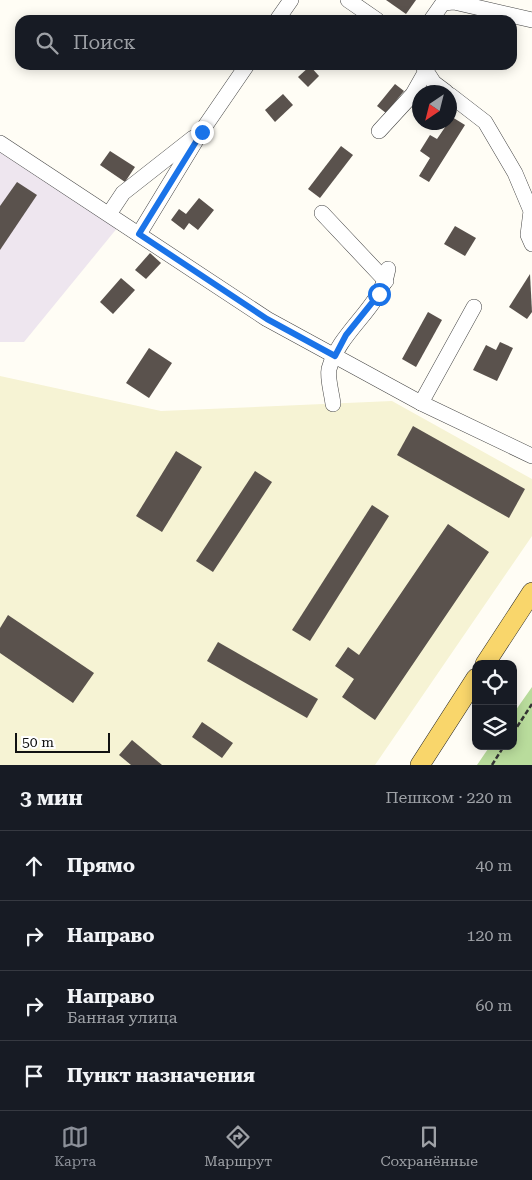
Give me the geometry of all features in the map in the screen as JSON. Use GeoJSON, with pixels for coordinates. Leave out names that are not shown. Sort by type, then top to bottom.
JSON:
{"type":"FeatureCollection","features":[{"type":"Feature","properties":{"kind":"main road"},"geometry":{"type":"LineString","coordinates":[[488,660],[532,592]]}},
{"type":"Feature","properties":{"kind":"main road"},"geometry":{"type":"LineString","coordinates":[[420,765],[472,684]]}},
{"type":"Feature","properties":{"kind":"street"},"geometry":{"type":"LineString","coordinates":[[280,15],[291,0]]}},
{"type":"Feature","properties":{"kind":"street"},"geometry":{"type":"LineString","coordinates":[[348,0],[370,15]]}},
{"type":"Feature","properties":{"kind":"street"},"geometry":{"type":"LineString","coordinates":[[435,15],[443,3],[454,2],[510,15]]}},
{"type":"Feature","properties":{"kind":"street"},"geometry":{"type":"LineString","coordinates":[[517,17],[532,20]]}},
{"type":"Feature","properties":{"kind":"street"},"geometry":{"type":"LineString","coordinates":[[139,234],[202,132],[244,70]]}},
{"type":"Feature","properties":{"kind":"street"},"geometry":{"type":"LineString","coordinates":[[379,131],[413,94],[423,70]]}},
{"type":"Feature","properties":{"kind":"street"},"geometry":{"type":"LineString","coordinates":[[426,70],[440,85]]}},
{"type":"Feature","properties":{"kind":"street"},"geometry":{"type":"LineString","coordinates":[[457,101],[485,122],[515,173],[532,211],[528,235],[532,244]]}},
{"type":"Feature","properties":{"kind":"street"},"geometry":{"type":"LineString","coordinates":[[109,214],[123,193],[202,132]]}},
{"type":"Feature","properties":{"kind":"street"},"geometry":{"type":"LineString","coordinates":[[0,144],[267,319],[421,403],[532,456]]}},
{"type":"Feature","properties":{"kind":"street"},"geometry":{"type":"LineString","coordinates":[[322,213],[387,275],[379,294],[346,335],[328,370],[333,404]]}},
{"type":"Feature","properties":{"kind":"street"},"geometry":{"type":"LineString","coordinates":[[421,403],[474,307]]}},
{"type":"Feature","properties":{"kind":"path"},"geometry":{"type":"LineString","coordinates":[[517,727],[532,704]]}},
{"type":"Feature","properties":{"kind":"path"},"geometry":{"type":"LineString","coordinates":[[492,765],[501,750]]}},
{"type":"Feature","properties":{"kind":"shaded area"},"geometry":{"type":"Polygon","coordinates":[[[0,152],[118,227],[24,342],[0,342],[0,152]]]}},
{"type":"Feature","properties":{"kind":"shaded area"},"geometry":{"type":"Polygon","coordinates":[[[0,376],[161,411],[392,401],[532,479],[532,536],[375,765],[0,765],[0,376]]]}},
{"type":"Feature","properties":{"kind":"green space"},"geometry":{"type":"Polygon","coordinates":[[[532,687],[532,765],[477,765],[487,750],[517,750],[517,708],[532,687]]]}},
{"type":"Feature","properties":{"kind":"building"},"geometry":{"type":"Polygon","coordinates":[[[386,0],[416,0],[406,14],[386,0]]]}},
{"type":"Feature","properties":{"kind":"building"},"geometry":{"type":"Polygon","coordinates":[[[306,70],[314,70],[319,76],[308,87],[298,77],[306,70]]]}},
{"type":"Feature","properties":{"kind":"building"},"geometry":{"type":"Polygon","coordinates":[[[395,84],[404,91],[386,113],[377,106],[395,84]]]}},
{"type":"Feature","properties":{"kind":"building"},"geometry":{"type":"Polygon","coordinates":[[[283,94],[293,105],[275,122],[265,110],[283,94]]]}},
{"type":"Feature","properties":{"kind":"building"},"geometry":{"type":"Polygon","coordinates":[[[457,120],[465,125],[429,182],[419,176],[430,158],[420,151],[430,135],[437,139],[443,130],[457,130],[457,120]]]}},
{"type":"Feature","properties":{"kind":"building"},"geometry":{"type":"Polygon","coordinates":[[[341,146],[353,155],[320,198],[308,189],[341,146]]]}},
{"type":"Feature","properties":{"kind":"building"},"geometry":{"type":"Polygon","coordinates":[[[110,151],[135,167],[125,182],[100,165],[110,151]]]}},
{"type":"Feature","properties":{"kind":"building"},"geometry":{"type":"Polygon","coordinates":[[[17,182],[37,195],[0,250],[0,206],[17,182]]]}},
{"type":"Feature","properties":{"kind":"building"},"geometry":{"type":"Polygon","coordinates":[[[199,198],[214,210],[198,230],[189,223],[184,230],[171,220],[179,209],[186,214],[199,198]]]}},
{"type":"Feature","properties":{"kind":"building"},"geometry":{"type":"Polygon","coordinates":[[[455,226],[476,238],[465,256],[444,244],[455,226]]]}},
{"type":"Feature","properties":{"kind":"building"},"geometry":{"type":"Polygon","coordinates":[[[150,253],[161,263],[146,279],[135,270],[150,253]]]}},
{"type":"Feature","properties":{"kind":"building"},"geometry":{"type":"Polygon","coordinates":[[[530,274],[532,312],[527,319],[509,307],[530,274]]]}},
{"type":"Feature","properties":{"kind":"building"},"geometry":{"type":"Polygon","coordinates":[[[121,278],[135,290],[113,314],[100,302],[121,278]]]}},
{"type":"Feature","properties":{"kind":"building"},"geometry":{"type":"Polygon","coordinates":[[[428,312],[442,320],[416,367],[402,359],[428,312]]]}},
{"type":"Feature","properties":{"kind":"building"},"geometry":{"type":"Polygon","coordinates":[[[500,342],[513,348],[497,381],[473,370],[486,345],[496,350],[500,342]]]}},
{"type":"Feature","properties":{"kind":"building"},"geometry":{"type":"Polygon","coordinates":[[[149,348],[172,363],[149,398],[126,383],[149,348]]]}},
{"type":"Feature","properties":{"kind":"building"},"geometry":{"type":"Polygon","coordinates":[[[413,426],[525,489],[509,518],[397,455],[413,426]]]}},
{"type":"Feature","properties":{"kind":"building"},"geometry":{"type":"Polygon","coordinates":[[[176,451],[202,467],[162,532],[136,516],[176,451]]]}},
{"type":"Feature","properties":{"kind":"building"},"geometry":{"type":"Polygon","coordinates":[[[255,471],[272,482],[213,572],[196,561],[255,471]]]}},
{"type":"Feature","properties":{"kind":"building"},"geometry":{"type":"Polygon","coordinates":[[[372,505],[389,516],[310,641],[292,630],[372,505]]]}},
{"type":"Feature","properties":{"kind":"building"},"geometry":{"type":"Polygon","coordinates":[[[448,524],[489,552],[375,720],[342,697],[354,679],[335,666],[348,647],[359,655],[448,524]]]}},
{"type":"Feature","properties":{"kind":"building"},"geometry":{"type":"Polygon","coordinates":[[[8,615],[94,673],[73,703],[0,653],[0,628],[8,615]]]}},
{"type":"Feature","properties":{"kind":"building"},"geometry":{"type":"Polygon","coordinates":[[[218,642],[318,699],[307,718],[207,661],[218,642]]]}},
{"type":"Feature","properties":{"kind":"building"},"geometry":{"type":"Polygon","coordinates":[[[202,722],[233,743],[222,758],[192,737],[202,722]]]}},
{"type":"Feature","properties":{"kind":"building"},"geometry":{"type":"Polygon","coordinates":[[[132,740],[162,765],[131,765],[119,755],[132,740]]]}},
{"type":"Feature","properties":{"kind":"route"},"geometry":{"type":"LineString","coordinates":[[202,132],[139,234],[267,319],[335,356],[346,335],[379,294]]}}]}
